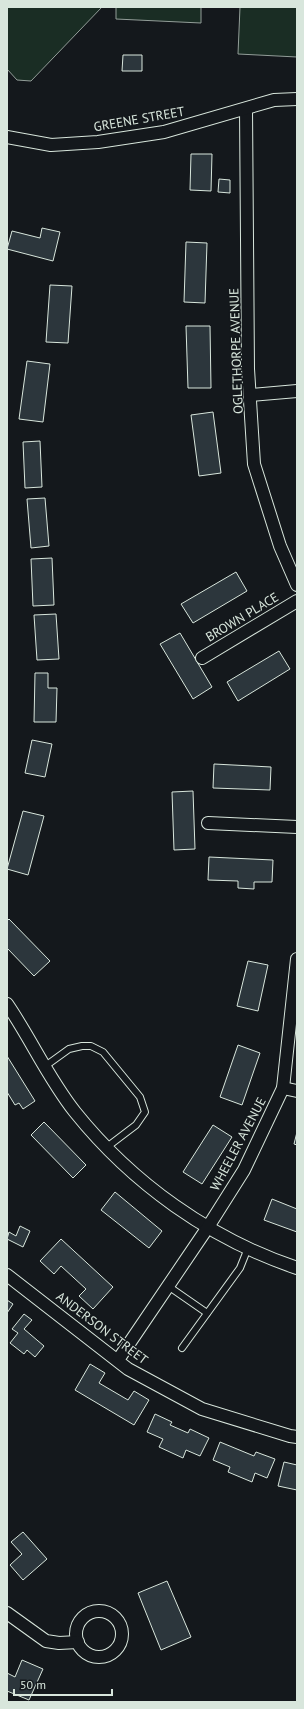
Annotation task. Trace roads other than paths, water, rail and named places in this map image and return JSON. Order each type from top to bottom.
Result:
[{"type":"street","name":"GREENE STREET","points":[[7,137],[51,145],[98,142],[164,132],[274,100],[297,99]]},
{"type":"street","name":"OGLETHORPE AVENUE","points":[[246,109],[248,369],[254,464],[280,546],[297,585]]},
{"type":"street","points":[[250,395],[297,392]]},
{"type":"street","name":"BROWN PLACE","points":[[202,658],[297,601]]},
{"type":"street","points":[[208,823],[297,827]]},
{"type":"street","name":"WHEELER AVENUE","points":[[118,1360],[208,1227],[244,1170],[283,1088],[297,959]]},
{"type":"street","points":[[7,1004],[44,1067],[75,1112],[122,1163],[181,1211],[236,1243],[297,1268]]},
{"type":"street","points":[[283,1088],[297,1091]]},
{"type":"street","name":"ANDERSON STREET","points":[[7,1275],[128,1369],[202,1409],[297,1437]]},
{"type":"street","points":[[7,1613],[46,1641],[60,1643],[78,1642]]},
{"type":"lane","points":[[44,1067],[69,1049],[82,1046],[91,1046],[103,1052],[140,1098],[145,1112],[136,1125],[107,1148]]},
{"type":"lane","points":[[182,1348],[240,1268],[248,1248]]},
{"type":"lane","points":[[168,1286],[207,1314]]}]
